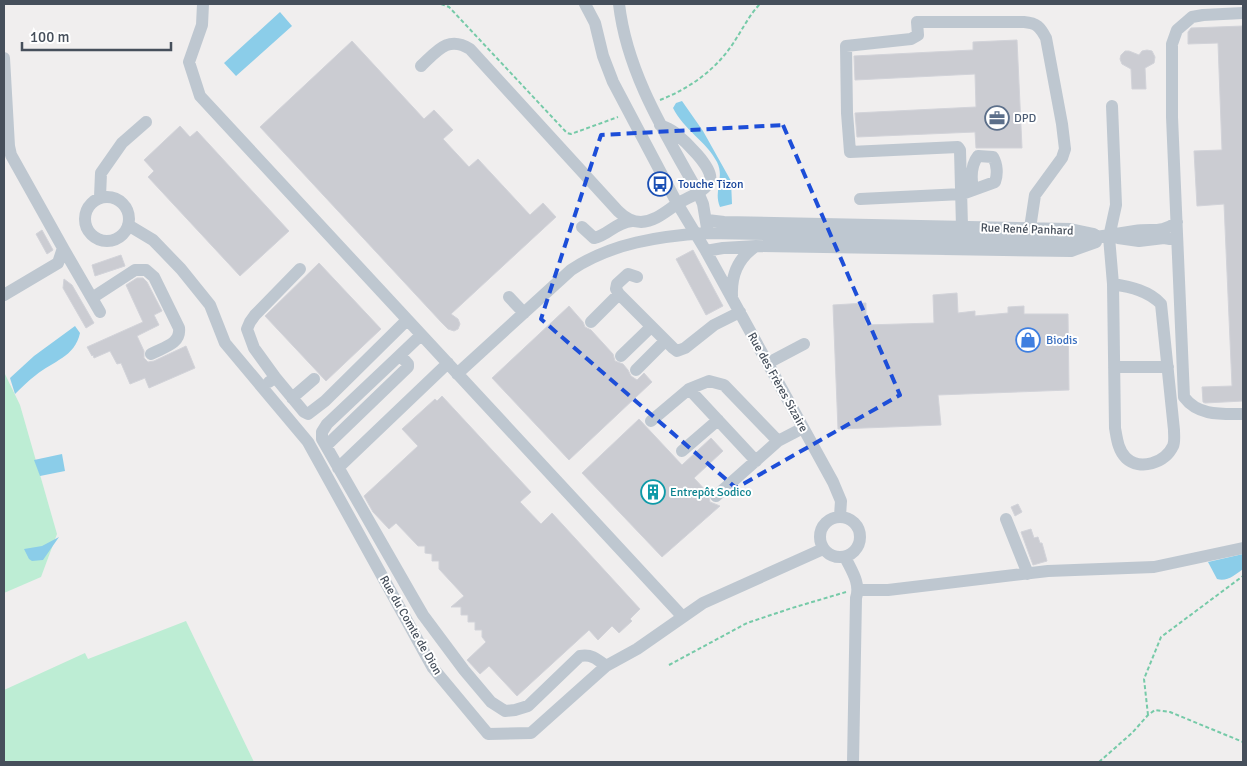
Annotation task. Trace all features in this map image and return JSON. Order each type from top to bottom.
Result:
[{"type":"street","points":[[204,4],[202,25],[190,62],[200,96],[682,616]]},
{"type":"street","points":[[585,4],[595,24],[603,56],[613,82],[677,204],[703,229]]},
{"type":"street","points":[[619,4],[625,37],[634,68],[660,125],[703,204],[703,229],[706,251]]},
{"type":"street","points":[[1243,13],[1192,17],[1176,30],[1172,44],[1172,116],[1184,397],[1190,405],[1201,411],[1243,414]]},
{"type":"street","points":[[962,227],[965,192],[960,150],[958,147],[850,152],[847,122],[846,46],[911,40],[918,35],[917,22],[1024,22],[1035,23],[1040,27],[1046,38],[1065,149],[1062,158],[1034,196],[1030,228]]},
{"type":"street","points":[[421,66],[443,46],[451,43],[461,43],[470,49],[618,211],[625,218],[632,221],[640,222],[666,213],[708,185],[711,178],[710,172],[701,159],[674,132],[660,125]]},
{"type":"street","points":[[4,58],[8,156],[100,312]]},
{"type":"street","points":[[1112,106],[1116,205],[1109,237],[1114,284],[1114,367],[1117,440],[1126,458],[1134,464],[1146,465],[1158,462],[1174,445],[1161,304],[1157,299],[1132,287],[1114,284]]},
{"type":"street","points":[[100,198],[102,173],[122,143],[146,122]]},
{"type":"street","points":[[860,199],[965,192]]},
{"type":"street","points":[[107,196],[120,201],[128,211],[128,225],[125,232],[112,240],[105,241],[91,235],[85,221],[88,206],[100,198],[107,196]]},
{"type":"street","points":[[582,227],[594,238],[600,237],[616,225],[632,221]]},
{"type":"street","name":"Rue René Panhard","points":[[703,229],[724,222],[1030,228],[1070,229],[1109,237]]},
{"type":"street","points":[[457,374],[571,270],[591,257],[630,244],[703,229],[1068,240],[1109,237],[1138,230],[1165,230],[1177,222]]},
{"type":"street","name":"Rue du Comte de Dion","points":[[128,225],[153,240],[181,269],[210,305],[225,343],[308,442],[433,668],[488,734],[531,733],[606,666],[637,649],[682,616],[703,603],[823,549]]},
{"type":"street","points":[[1109,237],[1138,241],[1169,238],[1178,244]]},
{"type":"street","name":"Rue René Panhard","points":[[706,251],[756,246],[1071,252],[1109,237]]},
{"type":"street","points":[[732,298],[731,284],[735,272],[747,252],[756,246]]},
{"type":"street","points":[[4,295],[58,263],[63,248]]},
{"type":"street","name":"Rue des Frères Sizaire","points":[[706,251],[833,482],[840,501],[840,516]]},
{"type":"street","points":[[300,269],[255,316],[247,329],[254,348],[292,398],[308,414],[325,401],[407,320]]},
{"type":"street","points":[[92,298],[135,270],[146,270],[154,277],[179,328],[180,334],[177,341],[151,354]]},
{"type":"street","points":[[637,277],[628,274],[616,284],[619,294],[677,351],[682,350],[714,325],[740,312]]},
{"type":"street","points":[[590,322],[619,294]]},
{"type":"street","points":[[509,297],[524,313]]},
{"type":"street","points":[[621,356],[651,326]]},
{"type":"street","points":[[421,334],[400,355],[408,364],[408,368],[326,446],[355,499],[423,615],[491,702],[505,711],[528,706],[580,656],[596,657],[606,666]]},
{"type":"street","points":[[636,370],[665,341]]},
{"type":"street","points":[[768,363],[804,344]]},
{"type":"street","points":[[338,468],[448,363]]},
{"type":"street","points":[[1114,367],[1168,367]]},
{"type":"street","points":[[263,387],[275,377]]},
{"type":"street","points":[[292,398],[314,379]]},
{"type":"street","points":[[652,421],[689,390],[709,381],[724,385],[778,441]]},
{"type":"street","points":[[689,390],[756,461]]},
{"type":"street","points":[[682,451],[718,420]]},
{"type":"street","points":[[716,496],[778,441],[803,428]]},
{"type":"street","points":[[343,506],[355,499]]},
{"type":"street","points":[[840,516],[851,520],[859,529],[860,540],[855,551],[845,556],[837,557],[823,549],[819,538],[822,527],[829,519],[840,516]]},
{"type":"street","points":[[1006,519],[1028,574]]},
{"type":"street","points":[[370,554],[383,546]]},
{"type":"street","points":[[859,590],[888,590],[1028,574],[1154,566],[1243,548]]},
{"type":"street","points":[[845,556],[859,590],[856,598],[853,762]]},
{"type":"street","points":[[398,604],[412,596]]},
{"type":"street","points":[[440,676],[458,661]]},
{"type":"path","points":[[1148,715],[1144,678],[1161,637],[1243,576]]},
{"type":"path","points":[[669,666],[747,623],[839,593],[859,590]]},
{"type":"path","points":[[1099,762],[1155,710],[1162,710],[1243,742]]},
{"type":"highlighted area","points":[[783,125],[900,395],[736,488],[541,319],[601,135]]},
{"type":"green space","points":[[4,372],[20,405],[57,534],[41,577],[4,593]]},
{"type":"green space","points":[[186,621],[254,762],[4,762],[4,690],[85,653],[88,659]]},
{"type":"water","points":[[280,12],[292,26],[236,76],[224,63]]},
{"type":"water","points":[[682,101],[703,131],[731,181],[732,204],[720,207],[718,195],[720,174],[717,162],[707,148],[683,123],[673,108],[676,103]]},
{"type":"water","points":[[75,326],[80,333],[73,348],[62,358],[33,377],[15,394],[10,378],[34,356]]},
{"type":"water","points":[[62,454],[65,471],[40,476],[34,460]]},
{"type":"water","points":[[59,537],[43,560],[32,561],[29,559],[24,549],[42,546]]},
{"type":"water","points":[[1243,554],[1243,569],[1228,579],[1217,579],[1208,562]]},
{"type":"building","points":[[1243,26],[1243,401],[1205,403],[1203,402],[1202,387],[1232,386],[1224,204],[1197,206],[1194,151],[1222,150],[1218,43],[1188,44],[1188,32],[1191,28]]},
{"type":"building","points":[[1017,40],[1022,148],[976,148],[975,132],[857,137],[855,113],[976,107],[975,74],[855,80],[854,56],[973,50],[973,42]]},
{"type":"building","points":[[352,41],[424,119],[434,110],[453,130],[443,139],[469,167],[478,159],[530,215],[543,203],[556,217],[451,314],[458,319],[460,324],[458,329],[454,331],[448,329],[442,323],[260,127]]},
{"type":"building","points":[[1125,51],[1129,51],[1139,55],[1142,51],[1152,51],[1155,57],[1154,63],[1145,68],[1146,89],[1132,89],[1131,69],[1122,64],[1121,55]]},
{"type":"building","points":[[180,126],[190,137],[197,131],[289,231],[240,276],[148,177],[154,171],[144,160]]},
{"type":"building","points":[[42,230],[53,250],[47,254],[36,234]]},
{"type":"building","points":[[693,250],[723,306],[706,315],[676,259]]},
{"type":"building","points":[[121,255],[125,266],[95,276],[92,265]]},
{"type":"building","points":[[319,263],[381,329],[326,381],[265,316]]},
{"type":"building","points":[[137,278],[143,278],[147,282],[162,311],[154,315],[159,325],[137,336],[144,351],[144,358],[148,362],[154,361],[186,346],[195,368],[149,388],[145,378],[130,384],[121,363],[117,364],[110,351],[94,358],[87,347],[143,322],[126,285]]},
{"type":"building","points":[[64,279],[72,285],[94,323],[86,328],[63,288]]},
{"type":"building","points":[[957,293],[958,313],[975,311],[975,316],[1008,313],[1008,307],[1024,306],[1024,314],[1068,314],[1069,390],[938,395],[941,425],[838,429],[833,305],[866,303],[866,325],[934,323],[933,295]]},
{"type":"building","points":[[569,306],[585,327],[591,330],[613,354],[615,361],[623,364],[631,376],[637,380],[644,373],[652,382],[569,460],[492,378]]},
{"type":"building","points":[[442,396],[531,492],[520,502],[541,524],[552,513],[640,609],[630,619],[632,621],[619,633],[612,626],[598,640],[589,630],[517,696],[489,666],[480,674],[467,660],[486,642],[482,637],[482,630],[475,630],[475,622],[468,622],[468,615],[461,615],[461,607],[451,607],[464,596],[439,569],[439,561],[432,561],[432,554],[425,553],[425,546],[418,546],[396,523],[389,529],[373,512],[364,496],[418,446],[402,429],[435,399],[437,401]]},
{"type":"building","name":"Entrepôt Sodico","points":[[639,419],[682,465],[711,438],[723,451],[694,478],[708,493],[710,502],[720,506],[662,557],[582,473]]},
{"type":"building","points":[[1018,504],[1022,512],[1015,516],[1011,507]]},
{"type":"building","points":[[1031,529],[1034,538],[1038,537],[1040,543],[1042,543],[1047,561],[1033,565],[1021,532]]},
{"type":"place","name":"DPD","points":[[997,118]]},
{"type":"place","name":"Touche Tizon","points":[[660,184]]},
{"type":"place","name":"Biodis","points":[[1028,340]]},
{"type":"place","name":"Entrepôt Sodico","points":[[653,492]]}]
